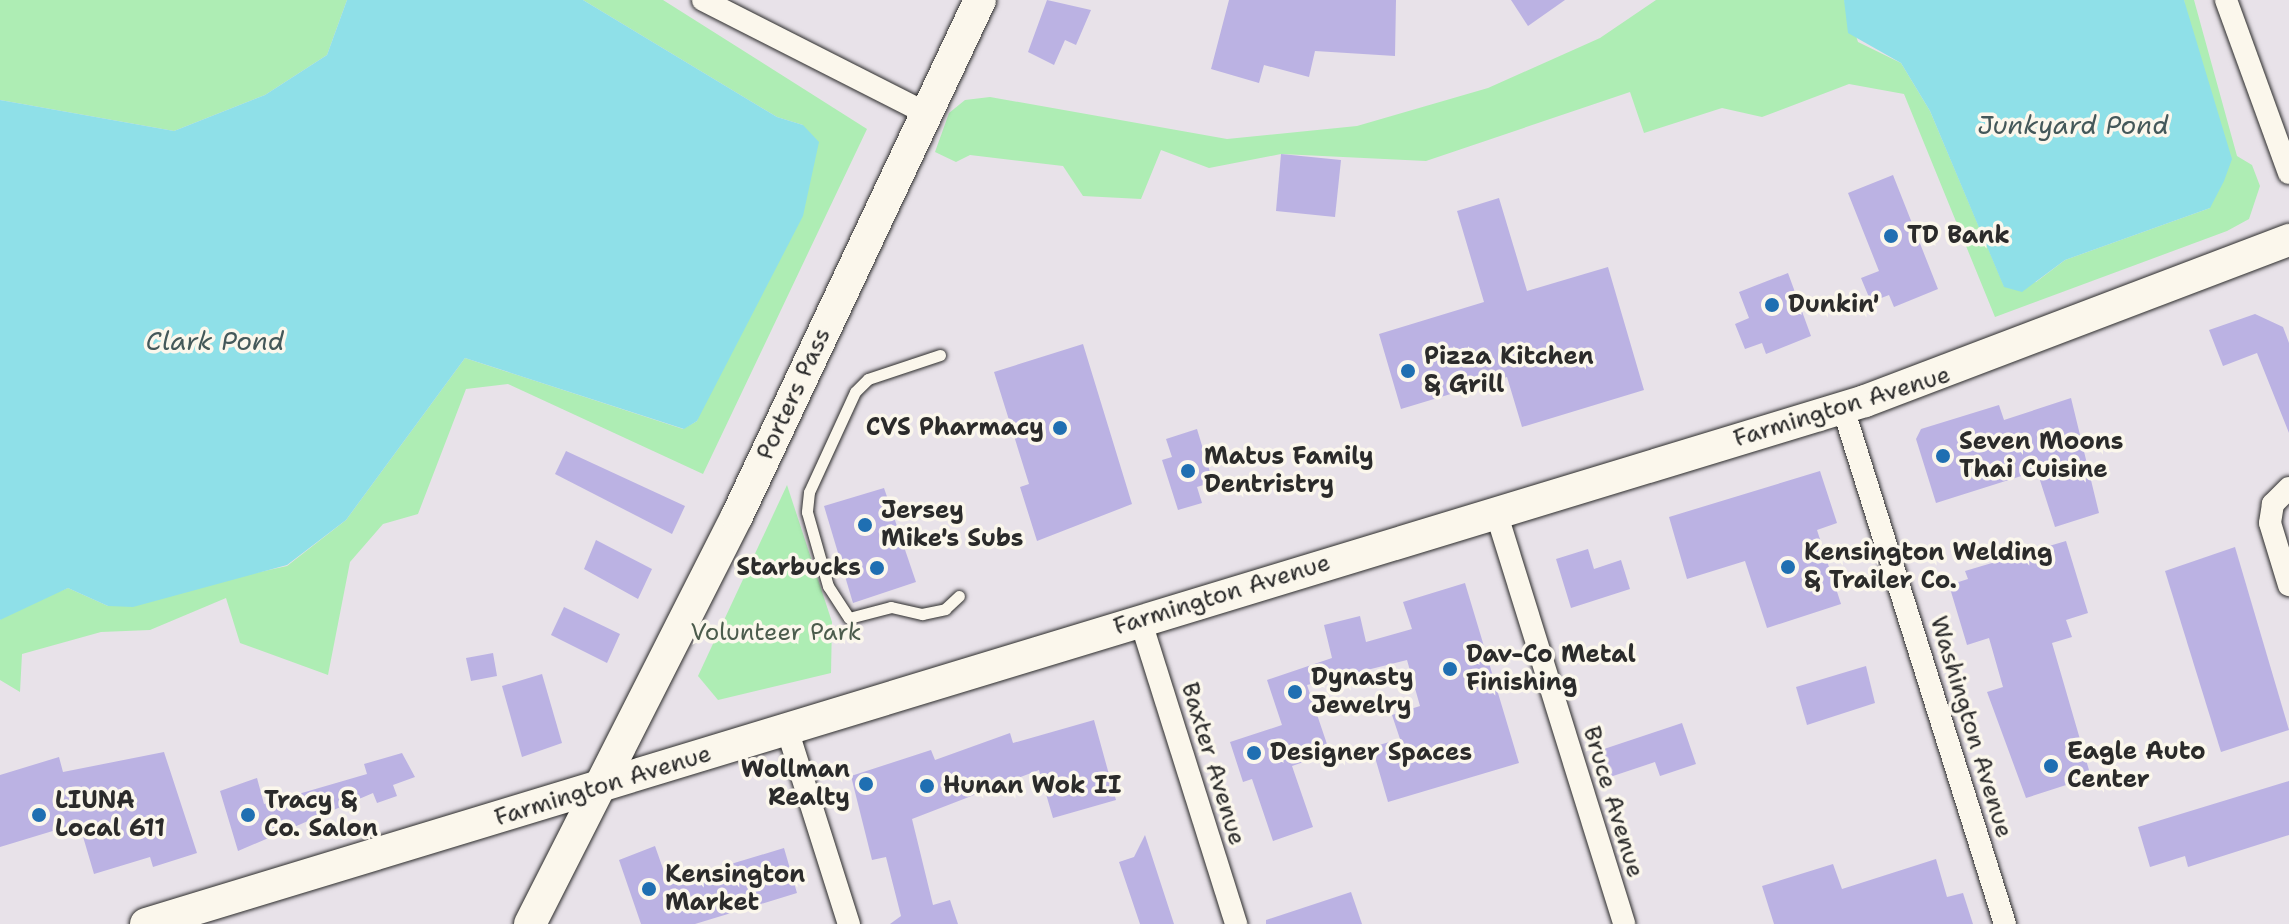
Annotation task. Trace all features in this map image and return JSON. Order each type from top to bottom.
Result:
[{"type":"main road","name":"Porters Pass","points":[[530,924],[605,787],[980,0]]},
{"type":"main road","name":"Farmington Avenue","points":[[146,924],[605,787],[1140,619],[1843,408],[2085,324],[2289,240]]},
{"type":"street","points":[[703,0],[926,113]]},
{"type":"street","points":[[2226,0],[2289,173]]},
{"type":"street","name":"Washington Avenue","points":[[1843,408],[2005,924]]},
{"type":"street","points":[[2289,488],[2273,504],[2270,523],[2289,585]]},
{"type":"street","name":"Bruce Avenue","points":[[1496,512],[1624,924]]},
{"type":"street","name":"Baxter Avenue","points":[[1140,619],[1236,924]]},
{"type":"street","points":[[787,729],[849,924]]},
{"type":"lane","points":[[940,355],[868,379],[855,392],[809,492],[807,512],[828,586],[849,618],[891,607],[945,609],[959,596]]},
{"type":"green space","points":[[0,0],[347,0],[327,55],[265,95],[174,131],[0,100]]},
{"type":"green space","points":[[583,0],[663,0],[867,129],[703,474],[508,384],[466,389],[418,514],[383,524],[350,562],[328,675],[240,643],[226,598],[150,630],[101,632],[22,654],[20,692],[0,680],[0,620],[11,610],[68,588],[108,606],[287,566],[346,520],[465,358],[683,429],[697,421],[803,125],[777,117]]},
{"type":"green space","points":[[1656,0],[1844,0],[1858,42],[1901,63],[1930,111],[2004,286],[2036,282],[2065,260],[2210,208],[2184,0],[2194,0],[2237,156],[2252,165],[2260,186],[2249,219],[2227,231],[1995,317],[1904,94],[1849,84],[1762,117],[1722,108],[1644,133],[1630,92],[1426,161],[1281,154],[1209,168],[1161,150],[1141,199],[1083,196],[1063,166],[970,155],[956,162],[935,152],[949,113],[965,100],[990,97],[1227,139],[1357,126],[1488,88],[1600,38]]},
{"type":"green space","name":"Volunteer Park","points":[[787,485],[832,622],[831,673],[718,700],[698,676]]},
{"type":"water","name":"Clark Pond","points":[[347,0],[583,0],[777,117],[803,125],[819,142],[803,216],[697,421],[684,429],[465,358],[346,520],[287,565],[133,607],[108,606],[68,588],[0,620],[0,100],[174,131],[265,95],[327,55]]},
{"type":"water","name":"Junkyard Pond","points":[[1844,0],[2184,0],[2232,159],[2210,208],[2065,260],[2022,292],[2004,287],[1930,111],[1901,63],[1848,33]]},
{"type":"building","points":[[1047,0],[1091,10],[1076,45],[1065,40],[1054,65],[1028,52]]},
{"type":"building","points":[[1229,0],[1396,0],[1395,56],[1315,51],[1309,77],[1264,65],[1259,83],[1211,69]]},
{"type":"building","points":[[1511,0],[1565,0],[1528,26]]},
{"type":"building","points":[[1281,154],[1341,160],[1335,217],[1276,211]]},
{"type":"building","name":"TD Bank","points":[[1893,175],[1938,289],[1894,307],[1889,295],[1871,302],[1861,278],[1879,271],[1848,193]]},
{"type":"building","points":[[1499,198],[1527,291],[1608,267],[1644,390],[1522,427],[1507,377],[1401,409],[1379,334],[1484,302],[1457,211]]},
{"type":"building","name":"Dunkin'","points":[[1788,273],[1811,336],[1766,354],[1762,343],[1745,349],[1735,324],[1749,318],[1739,292]]},
{"type":"building","points":[[2255,314],[2283,327],[2289,343],[2289,433],[2257,353],[2223,366],[2209,330]]},
{"type":"building","name":"CVS Pharmacy","points":[[1083,344],[1132,504],[1037,541],[1020,487],[1029,484],[994,372]]},
{"type":"building","points":[[2071,398],[2099,513],[2055,527],[2037,471],[1936,503],[1916,439],[1921,429],[1999,405],[2004,420]]},
{"type":"building","name":"Matus Family Dentristry","points":[[1197,429],[1213,482],[1197,487],[1202,503],[1178,510],[1162,460],[1172,457],[1166,439]]},
{"type":"building","points":[[566,451],[685,506],[672,534],[555,474]]},
{"type":"building","name":"Kensington Welding & Trailer Co.","points":[[1820,471],[1837,523],[1817,530],[1841,604],[1767,628],[1745,561],[1687,579],[1669,517]]},
{"type":"building","points":[[884,488],[916,582],[853,603],[824,506]]},
{"type":"building","points":[[596,540],[652,569],[638,599],[584,569]]},
{"type":"building","points":[[2066,541],[2088,613],[2066,620],[2072,637],[2052,643],[2091,777],[2026,798],[1987,692],[2003,687],[1989,638],[1967,645],[1949,585],[1968,579],[1965,571]]},
{"type":"building","points":[[2235,547],[2289,730],[2221,752],[2165,571]]},
{"type":"building","points":[[1588,549],[1594,569],[1621,560],[1630,589],[1571,608],[1556,559]]},
{"type":"building","name":"Dav-Co Metal Finishing","points":[[1465,583],[1519,763],[1388,802],[1372,747],[1400,739],[1392,715],[1420,706],[1407,660],[1307,685],[1330,753],[1292,766],[1313,827],[1273,841],[1252,779],[1243,782],[1230,742],[1282,725],[1267,680],[1332,658],[1324,625],[1360,616],[1366,642],[1412,629],[1403,602]]},
{"type":"building","points":[[564,607],[620,634],[607,663],[551,635]]},
{"type":"building","points":[[493,653],[497,676],[471,681],[466,658]]},
{"type":"building","points":[[1866,666],[1875,703],[1807,725],[1796,687]]},
{"type":"building","points":[[542,674],[562,743],[522,757],[502,686]]},
{"type":"building","points":[[1094,720],[1116,800],[1053,818],[1039,770],[912,819],[933,905],[950,900],[958,924],[890,924],[901,916],[886,857],[872,860],[851,776],[931,750],[935,760],[1010,733],[1013,743]]},
{"type":"building","points":[[1682,723],[1696,764],[1660,776],[1655,762],[1610,777],[1601,750]]},
{"type":"building","points":[[164,752],[197,853],[153,867],[150,857],[94,874],[79,823],[0,847],[0,775],[59,757],[63,772]]},
{"type":"building","points":[[402,753],[415,777],[393,785],[397,796],[377,803],[373,793],[238,851],[220,791],[257,778],[264,804],[367,774],[364,764]]},
{"type":"building","points":[[2289,781],[2289,835],[2188,867],[2185,856],[2150,867],[2138,827]]},
{"type":"building","points":[[1145,835],[1174,924],[1140,924],[1119,862],[1134,857]]},
{"type":"building","points":[[655,846],[668,883],[784,848],[797,893],[695,924],[641,924],[619,860]]},
{"type":"building","points":[[1936,859],[1947,897],[1963,893],[1973,924],[1774,924],[1762,886],[1833,864],[1842,889]]},
{"type":"building","points":[[1351,892],[1362,924],[1266,924],[1266,920]]},
{"type":"place","name":"TD Bank","points":[[1891,236]]},
{"type":"place","name":"Dunkin'","points":[[1772,305]]},
{"type":"place","name":"Pizza Kitchen & Grill","points":[[1408,371]]},
{"type":"place","name":"CVS Pharmacy","points":[[1060,428]]},
{"type":"place","name":"Seven Moons Thai Cuisine","points":[[1943,456]]},
{"type":"place","name":"Matus Family Dentristry","points":[[1188,471]]},
{"type":"place","name":"Jersey Mike's Subs","points":[[865,525]]},
{"type":"place","name":"Kensington Welding & Trailer Co.","points":[[1788,567]]},
{"type":"place","name":"Starbucks","points":[[877,568]]},
{"type":"place","name":"Dav-Co Metal Finishing","points":[[1450,669]]},
{"type":"place","name":"Dynasty Jewelry","points":[[1295,692]]},
{"type":"place","name":"Designer Spaces","points":[[1254,753]]},
{"type":"place","name":"Eagle Auto Center","points":[[2051,766]]},
{"type":"place","name":"Wollman Realty","points":[[866,784]]},
{"type":"place","name":"Hunan Wok II","points":[[927,786]]},
{"type":"place","name":"LIUNA Local 611","points":[[39,815]]},
{"type":"place","name":"Tracy & Co. Salon","points":[[248,815]]},
{"type":"place","name":"Kensington Market","points":[[649,889]]}]
